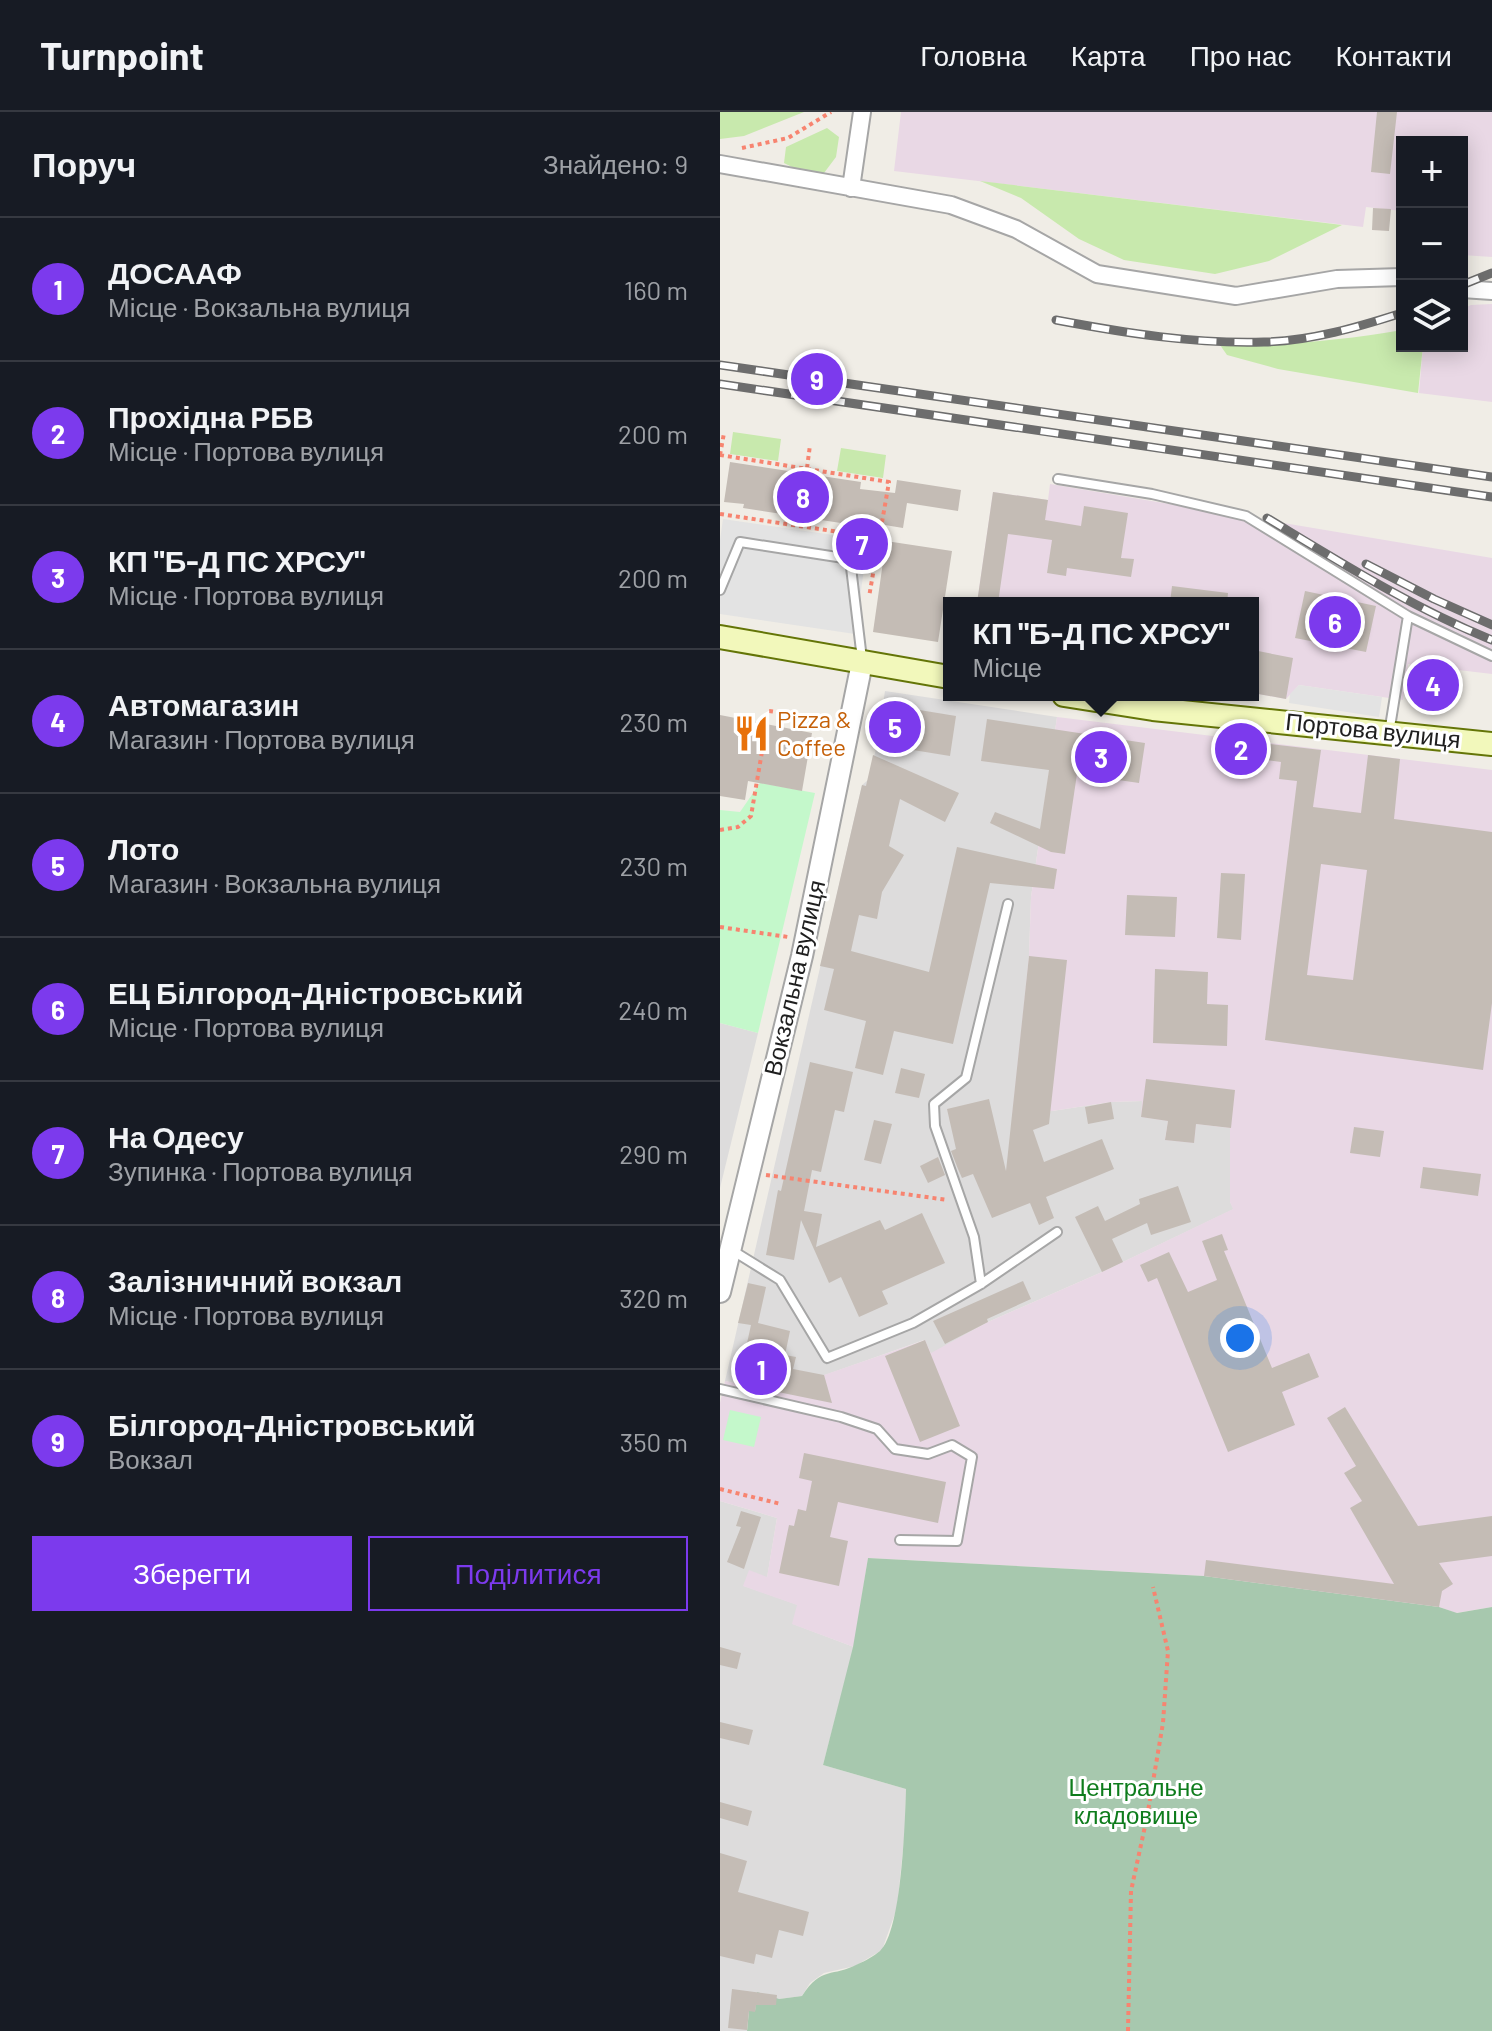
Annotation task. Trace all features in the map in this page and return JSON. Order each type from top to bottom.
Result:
[{"type":"main road","points":[[720,637],[943,676]]},
{"type":"main road","name":"Портова вулиця","points":[[1102,701],[1492,744]]},
{"type":"street","points":[[851,188],[862,112]]},
{"type":"street","points":[[720,164],[951,205],[1016,229],[1097,274],[1143,282],[1236,296],[1337,279],[1396,277]]},
{"type":"street","points":[[1468,289],[1492,291]]},
{"type":"street","name":"Вокзальна вулиця","points":[[720,1292],[727,1241],[748,1172],[802,956],[862,663]]},
{"type":"lane","points":[[1058,479],[1152,494],[1246,516],[1408,616],[1492,656]]},
{"type":"lane","points":[[720,590],[740,542],[850,559],[862,663]]},
{"type":"lane","points":[[1389,734],[1408,616]]},
{"type":"lane","points":[[981,1284],[974,1237],[935,1126],[934,1104],[966,1078],[1008,904]]},
{"type":"lane","points":[[727,1241],[780,1280],[827,1358],[913,1323],[981,1284],[1057,1232]]},
{"type":"lane","points":[[720,1389],[841,1417],[877,1429],[895,1449],[928,1454],[952,1445],[972,1457],[957,1541],[900,1540]]},
{"type":"path","points":[[734,150],[788,138],[831,112]]},
{"type":"path","points":[[724,433],[720,456],[889,482],[869,598]]},
{"type":"path","points":[[807,468],[810,445]]},
{"type":"path","points":[[720,514],[879,538]]},
{"type":"path","points":[[769,711],[837,721]]},
{"type":"path","points":[[720,830],[738,827],[751,816],[765,734]]},
{"type":"path","points":[[720,927],[790,937]]},
{"type":"path","points":[[748,1172],[961,1201]]},
{"type":"path","points":[[720,1489],[781,1504]]},
{"type":"path","points":[[1128,2031],[1131,1891],[1163,1723],[1168,1651],[1153,1587]]},
{"type":"shaded area","points":[[901,112],[1492,112],[1492,257],[1468,255],[1468,136],[1396,136],[1396,210],[1366,207],[1363,227],[894,171]]},
{"type":"shaded area","points":[[1492,304],[1492,402],[1419,393],[1422,352],[1468,352],[1468,306]]},
{"type":"shaded area","points":[[1050,484],[1492,558],[1492,674],[1408,664],[1403,700],[1299,685],[1286,699],[1259,694],[1259,597],[978,597],[993,492],[1048,500]]},
{"type":"shaded area","points":[[723,519],[868,540],[855,634],[720,614]]},
{"type":"shaded area","points":[[1299,685],[1382,697],[1379,717],[1289,703],[1290,694]]},
{"type":"shaded area","points":[[885,691],[1057,717],[1031,897],[1029,956],[1013,1117],[1111,1102],[1143,1101],[1168,1121],[1165,1139],[1196,1124],[1231,1128],[1230,1202],[1234,1209],[988,1322],[931,1354],[924,1340],[825,1375],[832,1403],[725,1381],[862,785],[868,780]]},
{"type":"shaded area","points":[[1057,717],[1492,770],[1492,1607],[1456,1613],[1439,1607],[1204,1576],[868,1558],[854,1647],[792,1624],[797,1605],[743,1586],[749,1570],[767,1577],[777,1518],[720,1501],[720,1403],[725,1381],[831,1402],[824,1375],[925,1340],[931,1353],[988,1322],[1233,1209],[1230,1202],[1230,1128],[1196,1124],[1194,1143],[1165,1140],[1168,1121],[1141,1117],[1142,1101],[1111,1102],[1012,1117],[1029,956],[1031,897]]},
{"type":"shaded area","points":[[720,1023],[758,1033],[720,1188]]},
{"type":"shaded area","points":[[720,1501],[777,1518],[767,1578],[744,1586],[798,1605],[793,1624],[854,1647],[823,1765],[906,1789],[897,1908],[882,1950],[855,1966],[824,1973],[810,1983],[802,1996],[779,1999],[749,2011],[747,2031],[720,2031]]},
{"type":"green space","points":[[720,112],[804,112],[744,136],[720,139]]},
{"type":"green space","points":[[827,128],[839,137],[836,157],[824,173],[802,172],[784,163],[786,147]]},
{"type":"green space","points":[[980,181],[1342,225],[1269,261],[1215,274],[1124,260],[1079,239],[1021,198]]},
{"type":"green space","points":[[1396,331],[1396,352],[1422,352],[1418,393],[1278,369],[1227,355],[1220,345],[1311,342]]},
{"type":"green space","points":[[733,432],[781,439],[778,461],[730,454]]},
{"type":"green space","points":[[841,448],[886,455],[883,478],[837,471]]},
{"type":"green space","points":[[760,783],[815,793],[758,1033],[720,1023],[720,810],[740,812]]},
{"type":"green space","points":[[730,1410],[761,1417],[754,1447],[723,1440]]},
{"type":"green space","name":"Центральне кладовище","points":[[868,1558],[1204,1576],[1439,1607],[1457,1613],[1492,1607],[1492,2031],[747,2031],[749,2011],[755,2011],[757,1992],[779,1999],[802,1996],[822,1976],[849,1968],[880,1951],[893,1922],[901,1874],[906,1789],[823,1765],[853,1647]]},
{"type":"building","points":[[1377,112],[1397,112],[1390,174],[1371,172]]},
{"type":"building","points":[[1373,208],[1391,209],[1389,231],[1372,230]]},
{"type":"building","points":[[730,462],[861,482],[860,489],[895,493],[897,480],[961,490],[958,511],[907,503],[903,528],[855,520],[854,525],[743,508],[744,504],[724,502]]},
{"type":"building","points":[[993,492],[1048,500],[1045,520],[1081,526],[1084,506],[1128,513],[1121,558],[1134,559],[1131,577],[1067,568],[1066,576],[1047,573],[1052,540],[1008,534],[999,597],[978,597]]},
{"type":"building","points":[[886,541],[952,551],[938,642],[873,632]]},
{"type":"building","points":[[1172,586],[1228,593],[1228,597],[1171,597]]},
{"type":"building","points":[[1305,591],[1376,606],[1366,652],[1295,638]]},
{"type":"building","points":[[1259,651],[1293,658],[1286,699],[1259,694]]},
{"type":"building","points":[[1411,672],[1458,677],[1455,698],[1409,693]]},
{"type":"building","points":[[883,704],[956,716],[950,756],[876,744]]},
{"type":"building","points":[[720,715],[812,733],[802,791],[748,781],[745,800],[720,796]]},
{"type":"building","points":[[987,719],[1145,743],[1139,783],[1077,774],[1065,854],[1051,852],[990,823],[995,812],[1040,829],[1049,770],[981,761]]},
{"type":"building","points":[[1229,739],[1321,750],[1313,807],[1361,813],[1368,755],[1400,759],[1394,819],[1492,832],[1492,1003],[1483,1070],[1265,1040],[1297,781],[1279,779],[1281,762],[1227,755]],"holes":[[[1321,864],[1367,870],[1353,980],[1307,975]]]},
{"type":"building","points":[[873,755],[959,793],[945,822],[900,799],[889,846],[904,855],[882,892],[877,919],[859,915],[851,951],[929,972],[957,847],[1057,869],[1054,889],[990,883],[953,1044],[894,1031],[883,1075],[855,1068],[866,1021],[824,1010],[834,969],[820,966],[862,785],[866,786]]},
{"type":"building","points":[[1221,873],[1245,874],[1241,940],[1217,938]]},
{"type":"building","points":[[1127,895],[1177,897],[1175,937],[1125,935]]},
{"type":"building","points":[[1029,956],[1067,960],[1049,1124],[1033,1130],[1044,1162],[1102,1139],[1114,1169],[1046,1197],[1054,1218],[1039,1225],[1030,1203],[992,1218],[973,1174],[962,1178],[958,1169],[951,1151],[956,1149],[947,1109],[989,1099],[1006,1171]]},
{"type":"building","points":[[1155,969],[1208,972],[1207,1004],[1228,1005],[1227,1046],[1153,1043]]},
{"type":"building","points":[[810,1062],[853,1072],[844,1112],[835,1110],[821,1172],[812,1170],[804,1211],[822,1214],[816,1247],[880,1220],[885,1230],[922,1213],[945,1263],[882,1291],[888,1304],[859,1317],[841,1277],[829,1283],[801,1220],[794,1260],[766,1255],[778,1190],[781,1191]]},
{"type":"building","points":[[901,1068],[925,1074],[919,1098],[895,1093]]},
{"type":"building","points":[[1146,1079],[1235,1090],[1231,1128],[1196,1124],[1194,1143],[1165,1140],[1168,1121],[1141,1117]]},
{"type":"building","points":[[1111,1102],[1114,1119],[1088,1124],[1085,1107]]},
{"type":"building","points":[[874,1120],[892,1124],[881,1164],[864,1160]]},
{"type":"building","points":[[1354,1127],[1384,1131],[1380,1157],[1350,1153]]},
{"type":"building","points":[[938,1157],[945,1175],[928,1183],[920,1166]]},
{"type":"building","points":[[1423,1167],[1481,1174],[1478,1196],[1420,1188]]},
{"type":"building","points":[[1178,1186],[1191,1222],[1151,1235],[1147,1223],[1112,1239],[1123,1262],[1102,1272],[1075,1217],[1098,1206],[1105,1221],[1140,1204],[1139,1199]]},
{"type":"building","points":[[1222,1234],[1228,1250],[1224,1251],[1272,1368],[1309,1353],[1319,1377],[1282,1392],[1295,1425],[1228,1452],[1157,1278],[1148,1282],[1140,1265],[1169,1252],[1188,1292],[1217,1280],[1202,1241]]},
{"type":"building","points":[[1023,1281],[1031,1299],[987,1319],[988,1322],[945,1344],[933,1321]]},
{"type":"building","points":[[748,1283],[766,1287],[758,1323],[790,1331],[785,1355],[796,1357],[793,1369],[824,1375],[832,1403],[738,1384],[751,1325],[738,1323]]},
{"type":"building","points":[[925,1340],[960,1426],[920,1442],[885,1356]]},
{"type":"building","points":[[1345,1407],[1418,1526],[1492,1516],[1492,1556],[1439,1563],[1453,1584],[1442,1591],[1439,1607],[1204,1576],[1206,1560],[1394,1584],[1350,1508],[1362,1501],[1344,1473],[1356,1466],[1327,1418]]},
{"type":"building","points":[[804,1453],[946,1482],[938,1523],[838,1502],[830,1537],[848,1541],[839,1586],[779,1573],[789,1525],[794,1526],[798,1509],[806,1511],[812,1481],[799,1478]]},
{"type":"building","points":[[741,1511],[761,1517],[744,1569],[727,1562],[741,1527],[736,1526]]},
{"type":"building","points":[[720,1647],[741,1653],[737,1669],[720,1665]]},
{"type":"building","points":[[720,1722],[753,1730],[749,1745],[720,1738]]},
{"type":"building","points":[[720,1802],[752,1811],[748,1826],[720,1818]]},
{"type":"building","points":[[720,1853],[747,1861],[738,1892],[809,1912],[803,1936],[779,1930],[772,1958],[756,1954],[754,1964],[720,1956]]},
{"type":"building","points":[[732,1989],[777,1995],[776,2005],[756,2005],[755,2012],[749,2011],[747,2030],[728,2028]]},
{"type":"railway","points":[[1468,283],[1492,273]]},
{"type":"railway","points":[[1056,320],[1160,337],[1264,342],[1317,336],[1396,315]]},
{"type":"railway","points":[[720,365],[1492,477]]},
{"type":"railway","points":[[720,384],[1492,497]]},
{"type":"railway","points":[[1267,518],[1405,599],[1492,640]]},
{"type":"railway","points":[[1366,564],[1492,625]]},
{"type":"place","name":"Білгород-Дністровський","points":[[817,379]]},
{"type":"place","name":"Залізничний вокзал","points":[[803,497]]},
{"type":"place","name":"На Одесу","points":[[862,544]]},
{"type":"place","name":"ЕЦ Білгород-Дністровський","points":[[1335,622]]},
{"type":"place","name":"Автомагазин","points":[[1433,685]]},
{"type":"place","name":"Лото","points":[[895,727]]},
{"type":"place","name":"Pizza & Coffee","points":[[751,734]]},
{"type":"place","name":"Прохідна РБВ","points":[[1241,749]]},
{"type":"place","name":"КП \"Б-Д ПС ХРСУ\"","points":[[1101,757]]},
{"type":"place","name":"ДОСААФ","points":[[761,1369]]}]
